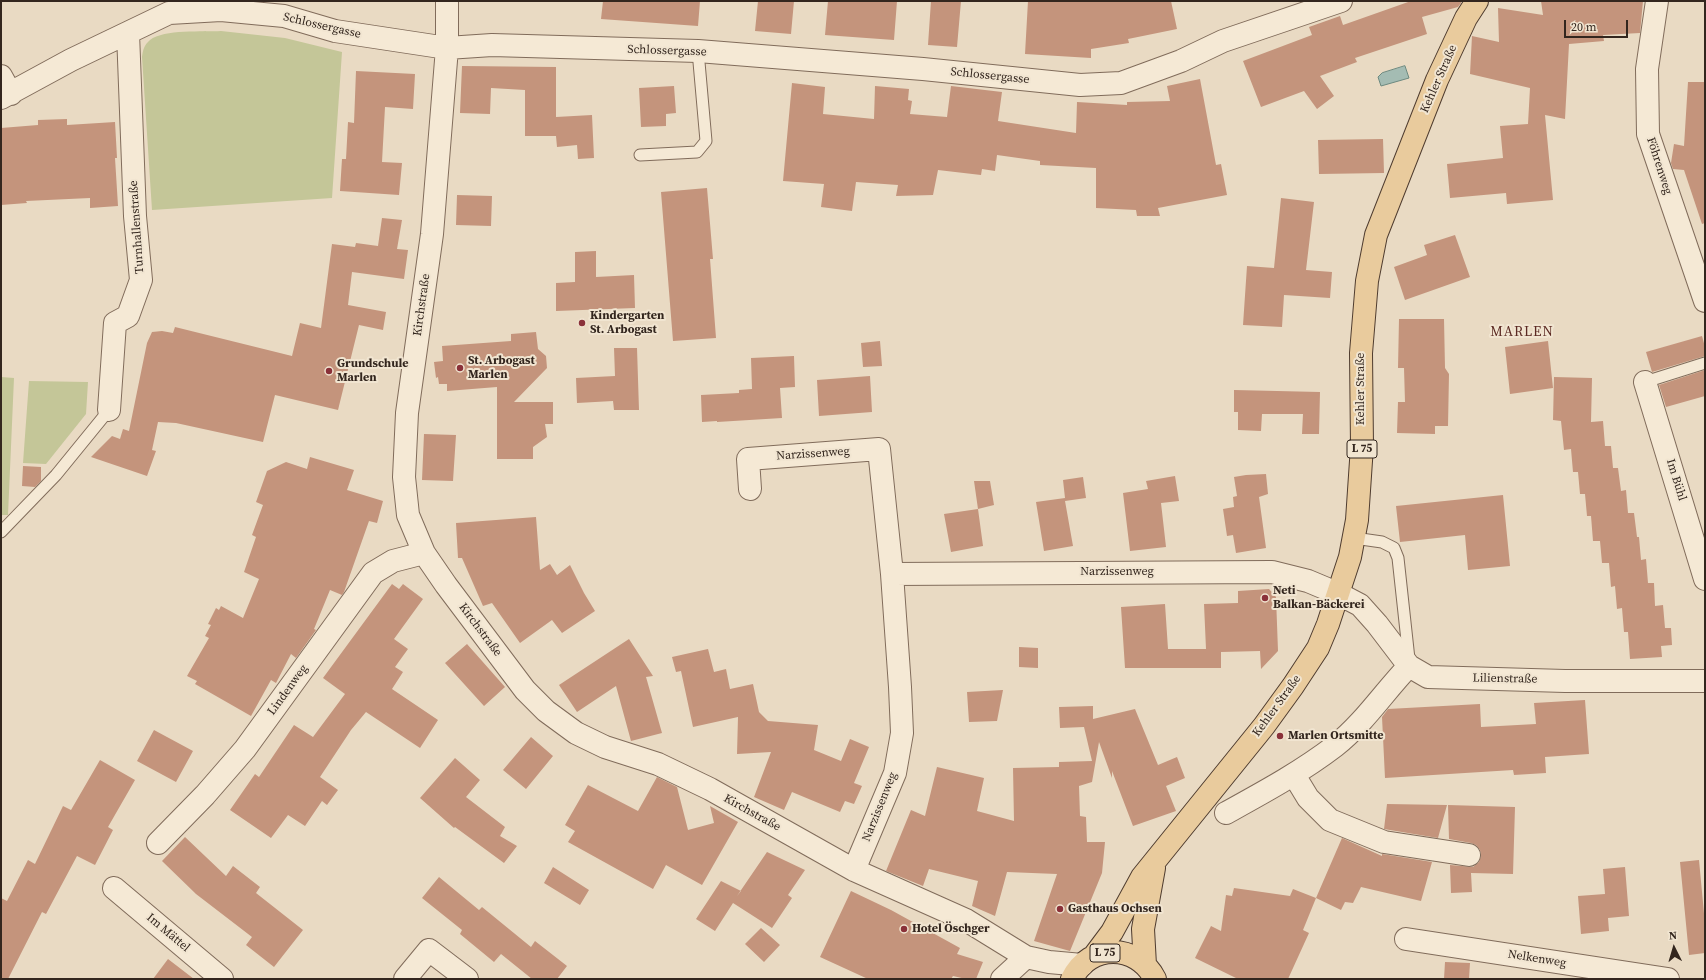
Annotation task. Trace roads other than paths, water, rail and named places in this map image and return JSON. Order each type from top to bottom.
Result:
[{"type":"main road","name":"Kehler Straße","points":[[1083,967],[1112,932],[1142,877],[1264,726],[1318,648],[1339,594],[1354,538],[1360,489],[1362,446],[1361,353],[1367,281],[1376,235],[1437,80],[1466,18],[1477,1]]},
{"type":"main road","name":"Kehler Straße","points":[[1150,972],[1143,929],[1156,859]]},
{"type":"main road","name":"Kehler Straße","points":[[1083,967],[1102,953],[1118,952],[1133,956],[1150,972]]},
{"type":"street","name":"Kirchstraße","points":[[447,1],[447,48],[432,234],[407,413],[404,477],[408,515],[424,553],[525,690],[546,712],[576,733],[605,747],[658,764],[710,789],[854,870],[966,920],[1030,958],[1053,979]]},
{"type":"street","name":"Schlossergasse","points":[[4,89],[71,60],[169,13],[221,10],[284,16],[335,31],[447,48],[492,45],[698,51],[923,69],[1080,85],[1121,83],[1181,61],[1222,41],[1341,1]]},
{"type":"street","name":"Föhrenweg","points":[[1657,1],[1647,69],[1648,134],[1705,301]]},
{"type":"street","name":"Turnhallenstraße","points":[[109,410],[115,323],[128,316],[141,280],[136,216],[128,33]]},
{"type":"street","name":"Im Bühl","points":[[1645,382],[1705,579]]},
{"type":"street","name":"Narzissenweg","points":[[750,489],[748,458],[878,449],[892,574],[902,733],[895,773],[854,870]]},
{"type":"street","name":"Lindenweg","points":[[158,843],[205,795],[245,749],[373,573],[393,561],[424,553]]},
{"type":"street","name":"Narzissenweg","points":[[892,574],[1272,572],[1308,581],[1339,594]]},
{"type":"street","name":"Lilienstraße","points":[[1339,594],[1360,605],[1378,624],[1409,666],[1428,677],[1705,681]]},
{"type":"street","points":[[1226,813],[1294,775],[1336,745],[1364,719],[1389,687],[1409,666]]},
{"type":"street","points":[[1294,775],[1308,798],[1330,820],[1384,842],[1469,855]]},
{"type":"street","name":"Im Mättel","points":[[114,888],[222,979]]},
{"type":"street","name":"Nelkenweg","points":[[1406,940],[1668,979]]},
{"type":"street","points":[[405,979],[429,950],[467,979]]},
{"type":"street","name":"Kirchstraße","points":[[1030,958],[1083,967]]},
{"type":"street","points":[[1002,979],[1030,958]]},
{"type":"lane","points":[[640,156],[697,152],[706,141],[698,51]]},
{"type":"lane","points":[[1645,382],[1705,363]]},
{"type":"lane","points":[[1,532],[56,475],[109,410]]},
{"type":"lane","points":[[1354,538],[1382,542],[1394,548],[1398,558],[1409,666]]},
{"type":"place","name":"Kindergarten St. Arbogast","points":[[582,323]]},
{"type":"place","name":"St. Arbogast Marlen","points":[[460,368]]},
{"type":"place","name":"Grundschule Marlen","points":[[329,371]]},
{"type":"place","name":"Neti Balkan-Bäckerei","points":[[1265,598]]},
{"type":"place","name":"Marlen Ortsmitte","points":[[1280,736]]},
{"type":"place","name":"Gasthaus Ochsen","points":[[1060,909]]},
{"type":"place","name":"Hotel Öschger","points":[[904,929]]},
{"type":"district","name":"MARLEN","points":[[1522,332]]}]
